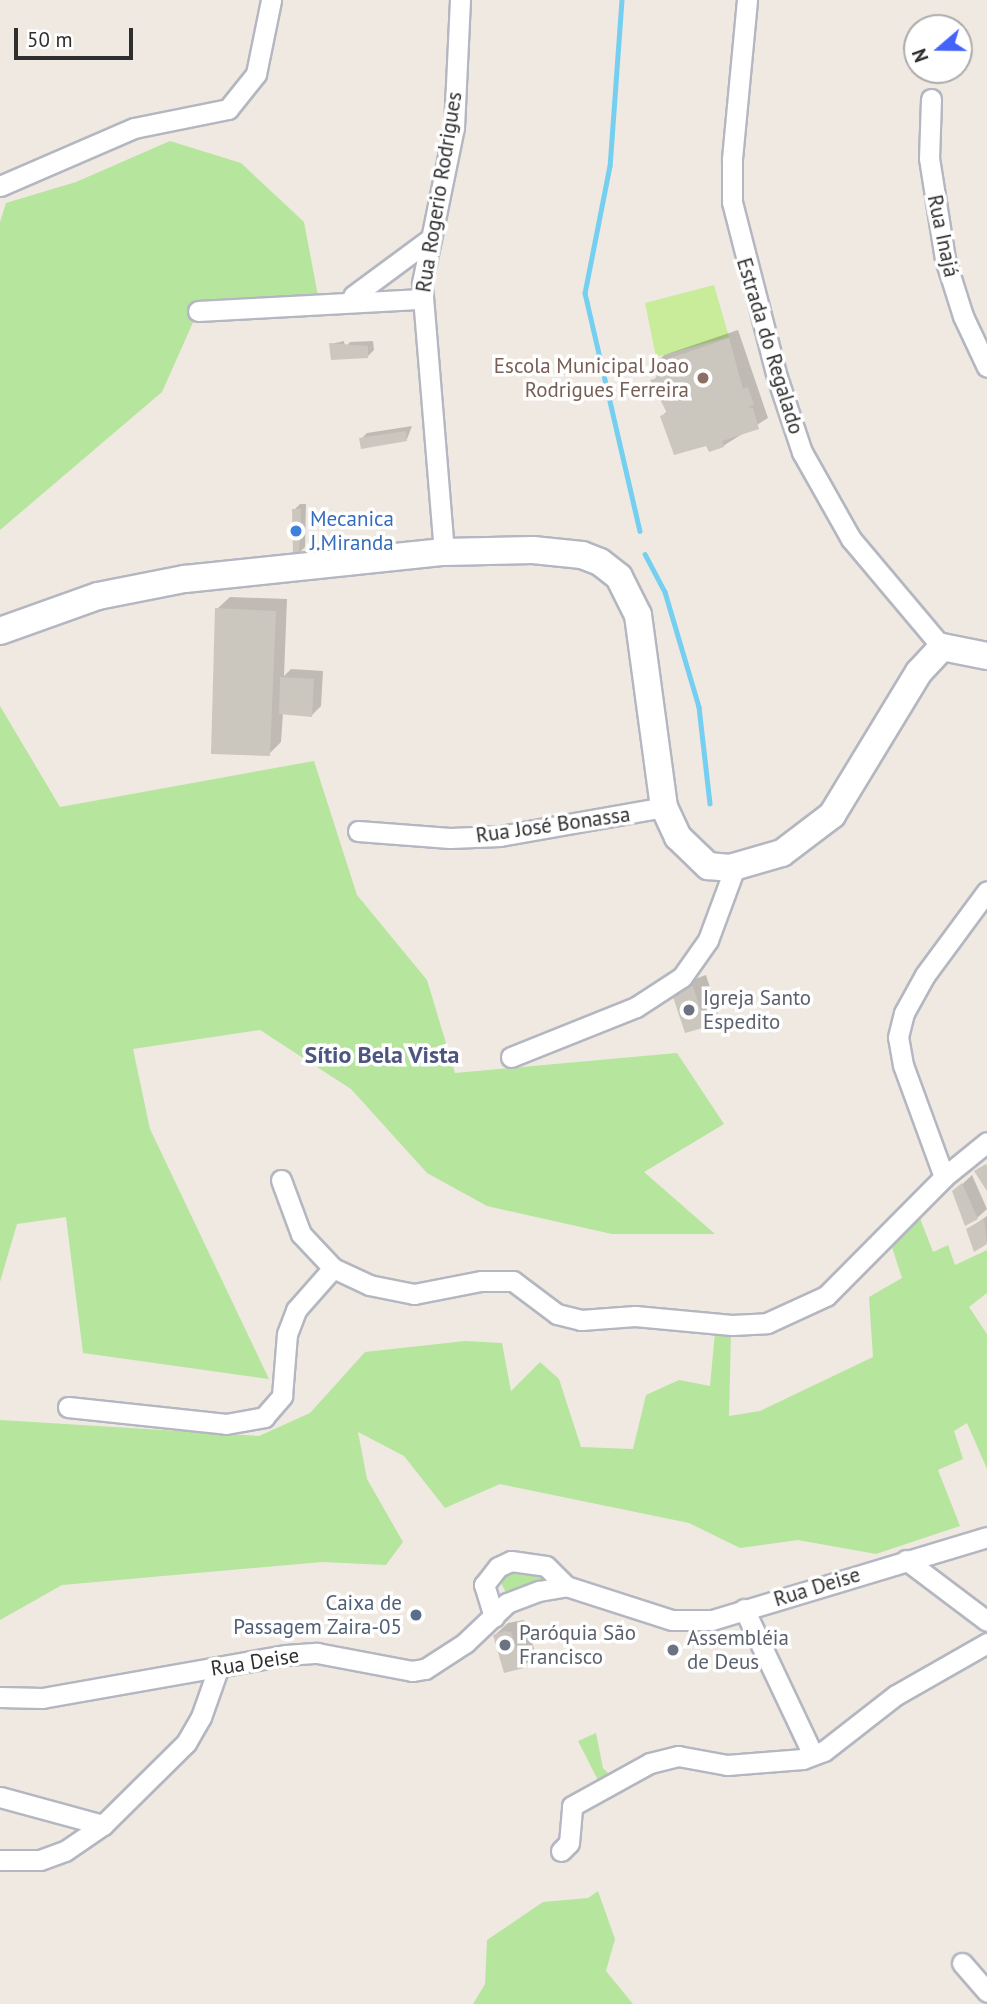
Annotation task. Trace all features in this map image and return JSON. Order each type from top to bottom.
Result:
[{"type":"main road","points":[[0,631],[138,587],[444,552],[533,550],[582,555],[600,562],[619,577],[640,626],[664,807],[693,856],[708,866],[735,867],[782,853],[832,815],[919,672],[942,647],[987,656]]},
{"type":"street","points":[[0,186],[134,128],[228,109],[257,74],[271,0]]},
{"type":"street","name":"Rua Rogerio Rodrigues","points":[[444,552],[422,299],[430,239],[454,127],[460,0]]},
{"type":"street","name":"Estrada do Regalado","points":[[747,0],[732,202],[777,377],[802,452],[851,539],[942,647]]},
{"type":"street","name":"Rua Inajá","points":[[931,99],[929,158],[945,259],[963,316],[987,367]]},
{"type":"street","points":[[353,296],[430,239]]},
{"type":"street","points":[[198,311],[422,299]]},
{"type":"street","name":"Rua José Bonassa","points":[[358,831],[450,838],[500,836],[664,807]]},
{"type":"street","points":[[512,1057],[636,1007],[682,976],[708,940],[735,867]]},
{"type":"street","points":[[944,1177],[903,1065],[898,1037],[904,1013],[925,975],[987,891]]},
{"type":"street","points":[[281,1180],[301,1234],[333,1268],[369,1285],[414,1294],[481,1280],[513,1281],[557,1314],[581,1320],[635,1316],[696,1324],[767,1323],[826,1296],[944,1177],[987,1142]]},
{"type":"street","points":[[68,1407],[226,1424],[264,1417],[282,1396],[288,1334],[296,1310],[333,1268]]},
{"type":"street","name":"Rua Deise","points":[[494,1617],[484,1585],[498,1567],[511,1561],[546,1566],[566,1586],[680,1621],[712,1620],[987,1537]]},
{"type":"street","points":[[906,1560],[987,1621]]},
{"type":"street","name":"Rua Deise","points":[[0,1697],[42,1698],[170,1673],[218,1669],[317,1653],[412,1671],[425,1669],[494,1617],[508,1603],[566,1586]]},
{"type":"street","points":[[744,1609],[813,1755]]},
{"type":"street","points":[[561,1851],[569,1843],[572,1806],[650,1763],[678,1756],[714,1764],[762,1764],[813,1755],[896,1695],[987,1643]]},
{"type":"street","points":[[0,1860],[40,1860],[65,1851],[103,1825],[186,1743],[201,1717],[218,1669]]},
{"type":"street","points":[[0,1797],[103,1825]]},
{"type":"street","points":[[962,1963],[987,1992]]},
{"type":"green space","points":[[170,141],[241,163],[304,222],[319,301],[203,300],[162,392],[0,530],[0,222],[6,203],[76,182]]},
{"type":"green space","points":[[714,285],[729,337],[656,357],[645,303]]},
{"type":"green space","points":[[0,706],[60,807],[314,761],[357,895],[427,980],[455,1073],[677,1053],[724,1124],[644,1172],[715,1234],[612,1234],[487,1206],[427,1173],[351,1089],[260,1030],[133,1049],[150,1129],[269,1379],[83,1353],[66,1217],[17,1224],[0,1282]]},
{"type":"green space","points":[[918,1213],[933,1252],[948,1245],[955,1265],[987,1250],[987,1293],[969,1307],[987,1334],[987,1469],[967,1423],[954,1431],[963,1459],[938,1470],[960,1526],[876,1554],[798,1540],[740,1548],[689,1523],[500,1484],[445,1508],[404,1456],[358,1432],[367,1479],[403,1542],[386,1565],[322,1562],[62,1585],[0,1620],[0,1420],[259,1436],[310,1413],[365,1352],[465,1341],[502,1343],[511,1391],[540,1362],[559,1379],[581,1447],[633,1449],[646,1395],[679,1380],[710,1386],[715,1332],[731,1331],[729,1416],[760,1411],[873,1357],[869,1297],[902,1278],[889,1238]]},
{"type":"green space","points":[[508,1570],[538,1574],[545,1580],[506,1593],[499,1579]]},
{"type":"green space","points":[[596,1733],[603,1768],[612,1777],[602,1788],[578,1741]]},
{"type":"green space","points":[[598,1891],[615,1939],[606,1971],[633,2004],[473,2004],[485,1984],[487,1940],[543,1902],[588,1898]]},
{"type":"building","points":[[729,338],[743,389],[748,387],[754,405],[748,407],[753,408],[759,429],[722,441],[724,447],[709,452],[706,446],[674,455],[660,416],[667,413],[650,380],[657,378],[653,364]]},
{"type":"building","points":[[329,343],[368,346],[368,358],[331,360]]},
{"type":"building","points":[[406,431],[407,441],[361,449],[359,438]]},
{"type":"building","name":"Mecanica J.Miranda","points":[[292,509],[301,509],[299,555],[293,553]]},
{"type":"building","points":[[215,608],[276,611],[270,756],[211,754]]},
{"type":"building","points":[[280,677],[314,679],[312,717],[279,714]]},
{"type":"building","name":"Igreja Santo Espedito","points":[[693,986],[706,1027],[685,1033],[672,994]]},
{"type":"building","points":[[986,1164],[987,1166],[987,1191],[974,1171]]},
{"type":"building","points":[[962,1183],[978,1219],[965,1226],[952,1191]]},
{"type":"building","points":[[984,1219],[987,1244],[974,1252],[966,1229]]},
{"type":"building","name":"Paróquia São Francisco","points":[[511,1632],[524,1668],[504,1673],[493,1635]]},
{"type":"waterway","points":[[622,0],[610,166],[585,293],[640,531]]},
{"type":"waterway","points":[[645,554],[665,592],[699,707],[710,803]]},
{"type":"place","name":"Escola Municipal Joao Rodrigues Ferreira","points":[[703,378]]},
{"type":"place","name":"Mecanica J.Miranda","points":[[296,531]]},
{"type":"place","name":"Igreja Santo Espedito","points":[[689,1010]]},
{"type":"place","name":"Caixa de Passagem Zaira-05","points":[[416,1615]]},
{"type":"place","name":"Paróquia São Francisco","points":[[505,1645]]},
{"type":"place","name":"Assembléia de Deus","points":[[673,1650]]},
{"type":"district","name":"Sítio Bela Vista","points":[[382,1055]]}]
